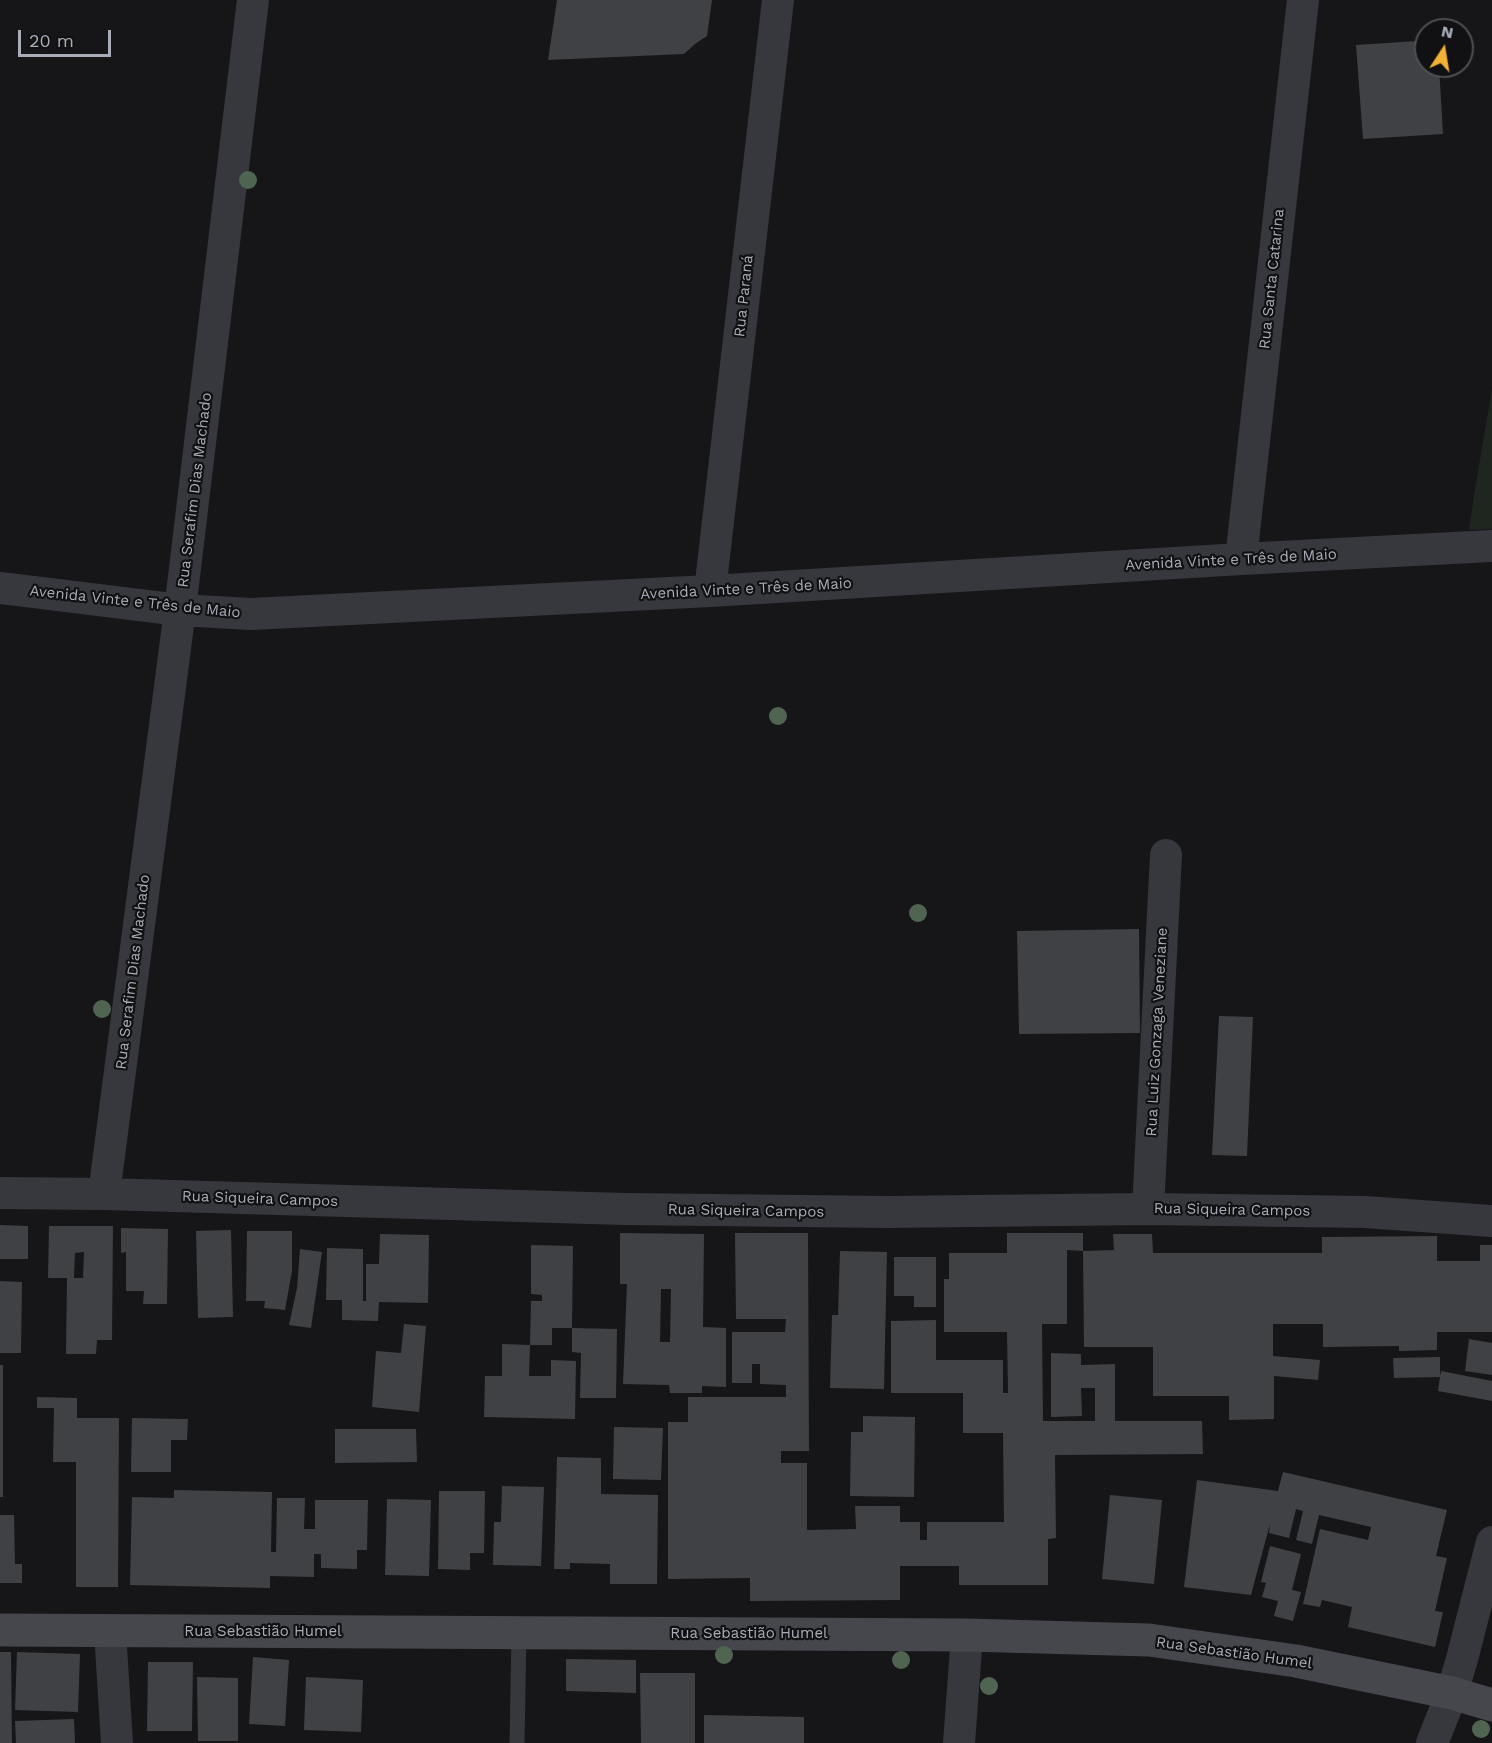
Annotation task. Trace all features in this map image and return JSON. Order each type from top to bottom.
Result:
[{"type":"street","name":"Rua Serafim Dias Machado","points":[[104,1194],[180,610],[253,0]]},
{"type":"street","name":"Rua Paraná","points":[[711,591],[778,0]]},
{"type":"street","name":"Rua Santa Catarina","points":[[1241,559],[1303,0]]},
{"type":"street","name":"Avenida Vinte e Três de Maio","points":[[0,588],[180,610],[251,614],[711,591],[1492,546]]},
{"type":"street","name":"Rua Luiz Gonzaga Veneziane","points":[[1148,1209],[1166,855]]},
{"type":"street","name":"Rua Siqueira Campos","points":[[0,1193],[624,1209],[886,1212],[1148,1209],[1365,1212],[1492,1221]]},
{"type":"street","points":[[1432,1743],[1452,1693],[1492,1542]]},
{"type":"street","name":"Rua Sebastião Humel","points":[[0,1630],[968,1635],[1149,1641],[1296,1660],[1452,1693],[1492,1706]]},
{"type":"street","points":[[110,1631],[117,1743]]},
{"type":"street","points":[[959,1743],[968,1635]]},
{"type":"lane","points":[[517,1743],[519,1633]]},
{"type":"shaded area","points":[[1492,389],[1492,529],[1469,530],[1475,489]]},
{"type":"building","points":[[557,0],[712,0],[707,36],[684,54],[548,60]]},
{"type":"building","points":[[1414,41],[1414,78],[1440,78],[1443,134],[1363,139],[1356,45]]},
{"type":"building","points":[[1139,929],[1140,1033],[1019,1034],[1017,931]]},
{"type":"building","points":[[1219,1016],[1253,1017],[1247,1156],[1212,1155]]},
{"type":"building","points":[[0,1225],[28,1226],[28,1259],[0,1259]]},
{"type":"building","points":[[49,1226],[113,1226],[112,1340],[97,1340],[96,1354],[66,1354],[67,1278],[48,1278]],"holes":[[[84,1252],[83,1278],[74,1278],[75,1253]]]},
{"type":"building","points":[[121,1228],[168,1229],[167,1304],[143,1304],[144,1291],[126,1291],[126,1252],[121,1253]]},
{"type":"building","points":[[231,1230],[233,1317],[198,1318],[196,1231]]},
{"type":"building","points":[[247,1231],[292,1231],[292,1271],[285,1310],[264,1308],[265,1301],[246,1301]]},
{"type":"building","points":[[620,1233],[704,1234],[703,1327],[726,1328],[726,1387],[702,1386],[702,1393],[670,1393],[669,1385],[623,1384],[627,1284],[620,1284]],"holes":[[[661,1289],[671,1289],[670,1342],[660,1342]]]},
{"type":"building","points":[[735,1233],[808,1233],[809,1451],[781,1451],[781,1463],[807,1463],[807,1530],[856,1529],[855,1506],[900,1506],[900,1522],[920,1522],[920,1540],[927,1540],[927,1522],[1004,1522],[1003,1433],[963,1433],[963,1393],[891,1393],[891,1321],[936,1320],[936,1360],[1003,1360],[1003,1393],[1008,1393],[1007,1332],[944,1332],[944,1279],[949,1279],[949,1253],[1007,1253],[1007,1233],[1083,1233],[1083,1251],[1067,1250],[1067,1324],[1042,1324],[1043,1421],[1095,1421],[1095,1388],[1081,1388],[1082,1416],[1051,1417],[1051,1353],[1081,1354],[1081,1365],[1115,1364],[1115,1421],[1202,1421],[1203,1454],[1055,1455],[1056,1538],[1048,1539],[1048,1585],[959,1585],[959,1566],[900,1566],[900,1600],[750,1601],[750,1578],[668,1579],[668,1422],[688,1422],[688,1397],[786,1397],[786,1385],[760,1384],[760,1364],[752,1364],[752,1383],[732,1383],[732,1332],[785,1332],[786,1319],[736,1319]]},
{"type":"building","points":[[380,1234],[429,1235],[428,1303],[379,1302],[378,1321],[342,1320],[342,1300],[326,1300],[327,1248],[363,1249],[363,1301],[366,1301],[366,1264],[379,1264]]},
{"type":"building","points":[[1113,1234],[1152,1234],[1153,1253],[1322,1253],[1322,1237],[1437,1236],[1437,1261],[1480,1261],[1480,1245],[1492,1245],[1492,1332],[1437,1332],[1437,1350],[1399,1351],[1399,1346],[1323,1347],[1323,1324],[1273,1324],[1273,1356],[1320,1360],[1318,1380],[1274,1376],[1274,1419],[1229,1420],[1229,1396],[1153,1396],[1153,1347],[1084,1347],[1083,1251],[1114,1250]]},
{"type":"building","points":[[531,1245],[573,1246],[572,1328],[552,1328],[552,1345],[530,1345],[531,1301],[542,1301],[542,1295],[531,1294]]},
{"type":"building","points":[[300,1249],[322,1252],[311,1328],[289,1325],[297,1288]]},
{"type":"building","points":[[840,1251],[887,1252],[884,1389],[830,1388],[832,1315],[838,1315]]},
{"type":"building","points":[[894,1257],[936,1257],[936,1307],[914,1307],[914,1296],[894,1296]]},
{"type":"building","points":[[0,1281],[22,1282],[21,1353],[0,1353]]},
{"type":"building","points":[[404,1324],[426,1326],[419,1412],[372,1407],[376,1351],[401,1353]]},
{"type":"building","points":[[572,1328],[617,1329],[616,1398],[580,1398],[581,1353],[572,1352]]},
{"type":"building","points":[[1469,1339],[1492,1343],[1492,1375],[1465,1371]]},
{"type":"building","points":[[502,1344],[530,1345],[529,1376],[551,1376],[551,1360],[576,1361],[575,1419],[484,1417],[485,1376],[502,1376]]},
{"type":"building","points":[[1440,1357],[1440,1377],[1394,1378],[1393,1358]]},
{"type":"building","points":[[0,1365],[3,1365],[3,1497],[0,1497]]},
{"type":"building","points":[[1441,1371],[1492,1381],[1492,1401],[1438,1391]]},
{"type":"building","points":[[37,1397],[77,1398],[77,1418],[119,1418],[118,1587],[76,1587],[76,1462],[53,1462],[54,1408],[37,1408]]},
{"type":"building","points":[[863,1416],[915,1417],[914,1497],[850,1496],[851,1432],[863,1432]]},
{"type":"building","points":[[132,1418],[188,1419],[187,1440],[171,1440],[171,1472],[131,1472]]},
{"type":"building","points":[[614,1427],[663,1428],[661,1480],[613,1479]]},
{"type":"building","points":[[335,1429],[416,1429],[417,1462],[335,1463]]},
{"type":"building","points":[[557,1457],[601,1458],[601,1494],[658,1495],[657,1584],[610,1584],[610,1564],[570,1563],[570,1569],[554,1569]]},
{"type":"building","points":[[1283,1472],[1447,1510],[1436,1556],[1447,1558],[1435,1611],[1443,1612],[1435,1647],[1348,1627],[1352,1607],[1322,1600],[1320,1607],[1303,1604],[1320,1529],[1368,1540],[1371,1527],[1319,1515],[1312,1544],[1296,1540],[1303,1511],[1296,1509],[1289,1538],[1269,1533],[1270,1524],[1251,1595],[1184,1587],[1197,1480],[1278,1491]]},
{"type":"building","points":[[502,1486],[544,1487],[541,1566],[493,1565],[494,1522],[501,1522]]},
{"type":"building","points":[[174,1490],[272,1492],[271,1552],[276,1552],[277,1498],[305,1498],[304,1529],[315,1529],[315,1500],[368,1500],[367,1550],[357,1550],[357,1569],[321,1568],[321,1554],[314,1554],[314,1577],[270,1576],[270,1588],[130,1585],[132,1497],[174,1498]]},
{"type":"building","points":[[439,1491],[485,1491],[484,1553],[470,1553],[470,1570],[438,1569]]},
{"type":"building","points":[[1110,1495],[1162,1500],[1154,1584],[1102,1579]]},
{"type":"building","points":[[387,1499],[431,1500],[429,1576],[385,1575]]},
{"type":"building","points":[[0,1515],[14,1515],[15,1564],[22,1564],[22,1583],[0,1583]]},
{"type":"building","points":[[1270,1546],[1301,1554],[1292,1590],[1301,1592],[1293,1621],[1274,1616],[1278,1601],[1262,1597],[1266,1583],[1261,1582]]},
{"type":"building","points":[[0,1652],[11,1652],[12,1743],[0,1743]]},
{"type":"building","points":[[17,1652],[80,1654],[78,1712],[15,1710]]},
{"type":"building","points":[[253,1657],[289,1660],[285,1726],[249,1724]]},
{"type":"building","points":[[566,1659],[636,1660],[636,1693],[566,1691]]},
{"type":"building","points":[[148,1662],[193,1662],[192,1731],[147,1731]]},
{"type":"building","points":[[640,1673],[695,1673],[695,1743],[641,1743]]},
{"type":"building","points":[[197,1677],[238,1678],[238,1741],[198,1741]]},
{"type":"building","points":[[306,1677],[363,1680],[361,1732],[304,1730]]},
{"type":"building","points":[[704,1715],[804,1717],[804,1743],[704,1743]]},
{"type":"building","points":[[74,1719],[75,1743],[16,1743],[15,1721]]}]
